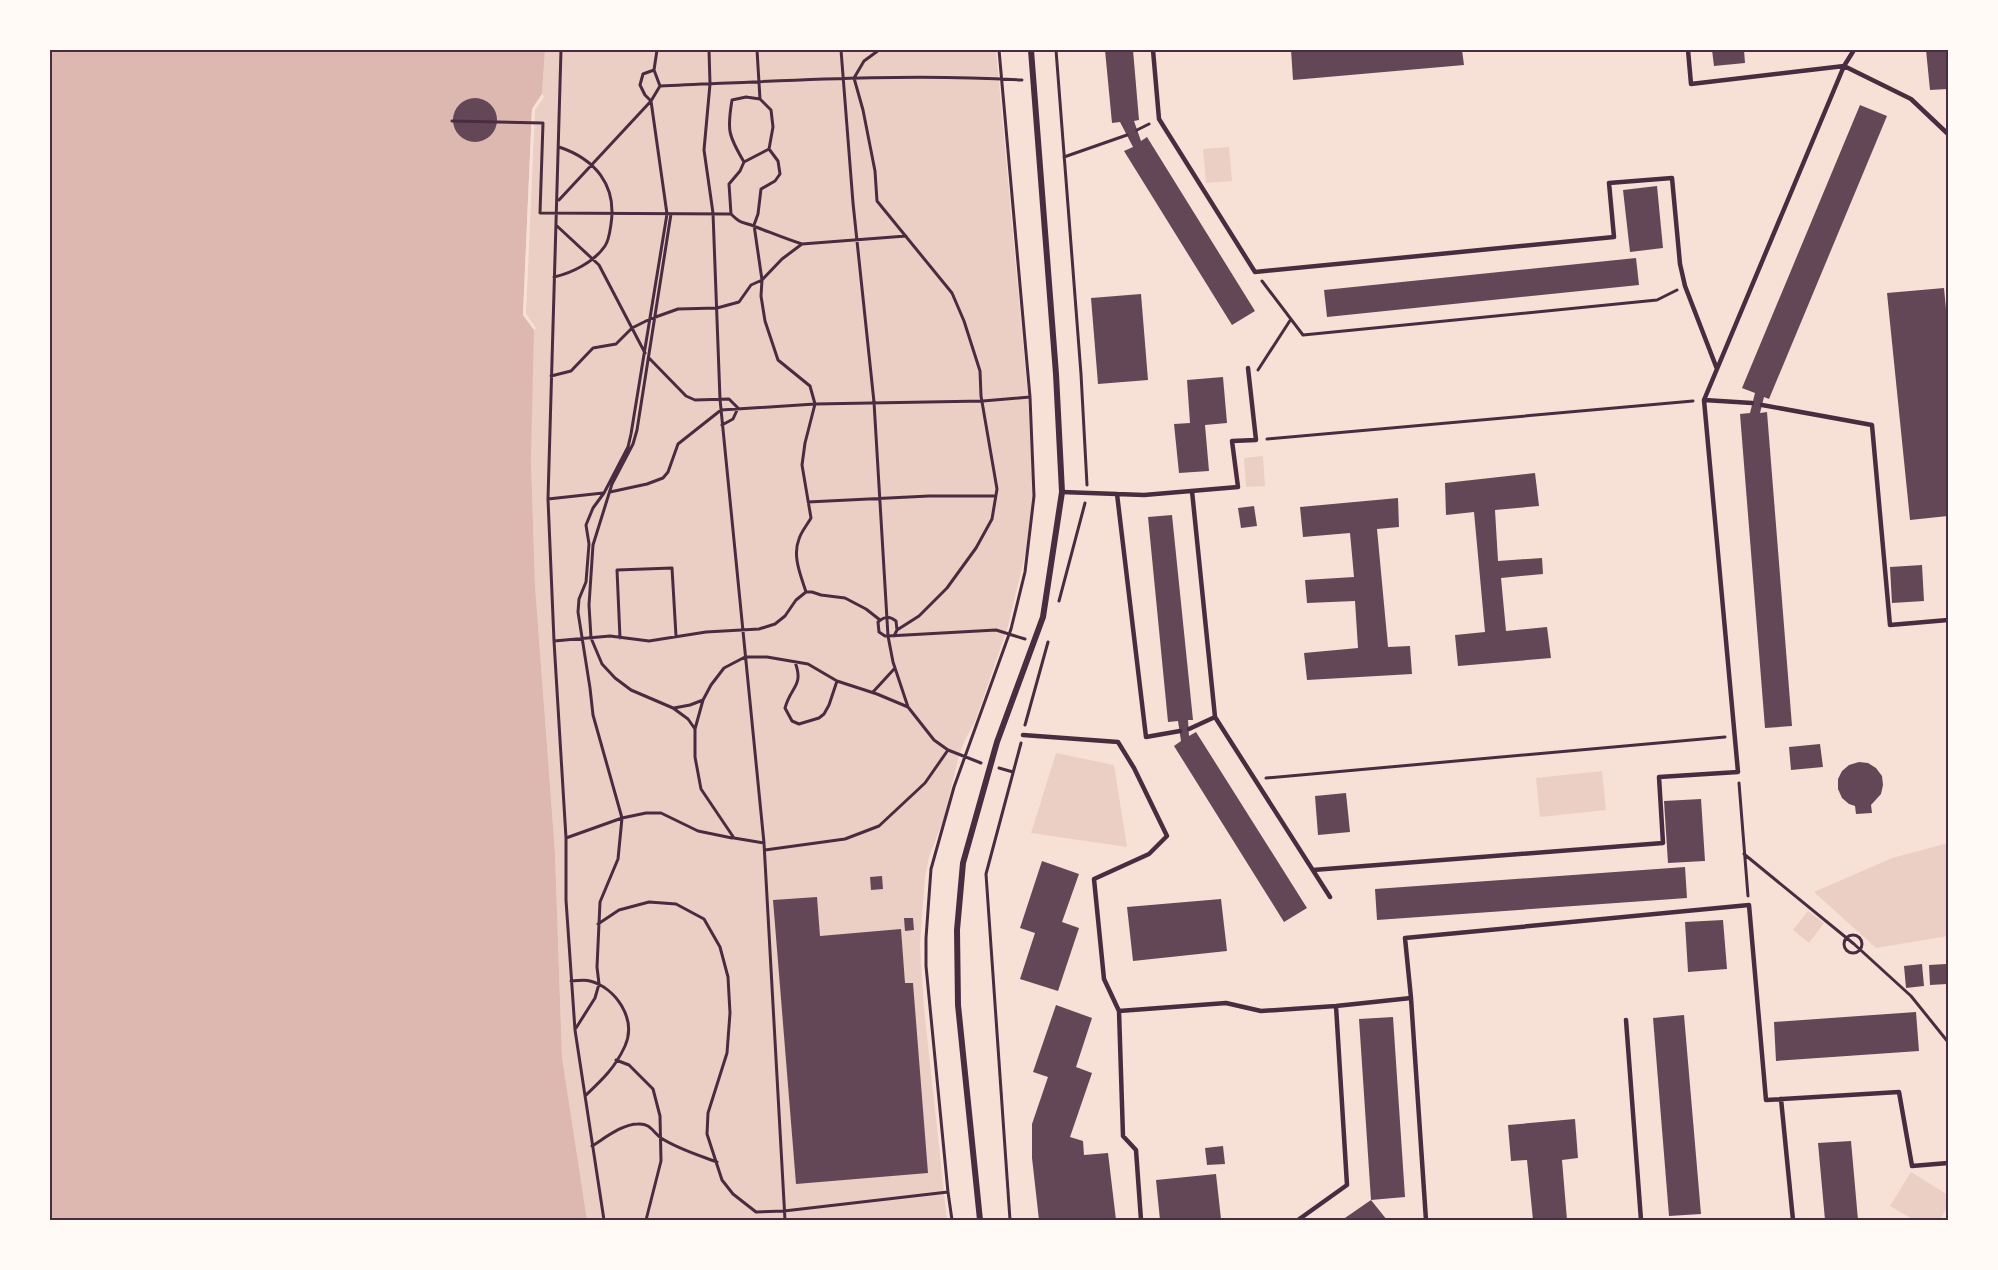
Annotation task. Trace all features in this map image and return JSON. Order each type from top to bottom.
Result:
[{"type":"street","points":[[980,1221],[958,1005],[957,930],[963,863],[997,742],[1043,617],[1062,492],[1056,374],[1031,50]]},
{"type":"lane","points":[[1153,50],[1159,119],[1255,272],[1614,237],[1609,183],[1672,178],[1680,264],[1685,286],[1717,370]]},
{"type":"lane","points":[[1688,50],[1691,84],[1844,66],[1911,99],[1948,134]]},
{"type":"lane","points":[[1313,870],[1664,843],[1659,777],[1738,772],[1704,400],[1844,66],[1854,50]]},
{"type":"lane","points":[[1062,492],[1144,495],[1238,487],[1232,441],[1256,440],[1248,368]]},
{"type":"lane","points":[[1704,400],[1752,403]]},
{"type":"lane","points":[[1762,405],[1872,425],[1890,625],[1948,620]]},
{"type":"lane","points":[[1192,491],[1215,717],[1330,897]]},
{"type":"lane","points":[[1117,494],[1146,737],[1180,731]]},
{"type":"lane","points":[[1189,729],[1215,717]]},
{"type":"lane","points":[[1023,735],[1118,742],[1134,768],[1167,836],[1149,854],[1094,879],[1104,979],[1119,1011],[1123,1136],[1136,1150],[1141,1221]]},
{"type":"lane","points":[[1426,1221],[1406,938],[1749,905],[1766,1100],[1899,1092],[1912,1166],[1948,1162]]},
{"type":"lane","points":[[1119,1011],[1226,1003],[1261,1011],[1411,998]]},
{"type":"lane","points":[[1298,1221],[1347,1185],[1336,1006]]},
{"type":"lane","points":[[1626,1020],[1641,1221]]},
{"type":"lane","points":[[1781,1099],[1793,1221]]},
{"type":"path","points":[[561,50],[548,499],[566,838],[566,900],[575,1030],[603,1221]]},
{"type":"path","points":[[656,50],[654,70],[660,86]]},
{"type":"path","points":[[709,50],[710,84],[704,150],[713,213],[720,399],[764,843],[785,1221]]},
{"type":"path","points":[[757,50],[760,99],[771,111],[773,127],[769,149],[778,161],[780,174],[775,181],[761,189],[758,214],[754,225],[765,321],[778,360],[810,386],[815,404],[802,465],[811,518],[798,540],[796,556],[806,592]]},
{"type":"path","points":[[841,50],[874,402],[888,636],[908,707],[934,740],[959,755]]},
{"type":"path","points":[[879,50],[864,61],[854,78],[863,110],[877,201],[952,293],[964,321],[980,371],[996,489],[992,519],[970,556],[947,588],[919,616],[897,630],[894,636]]},
{"type":"path","points":[[999,50],[1028,376]]},
{"type":"path","points":[[654,70],[644,74],[640,85],[651,101],[669,214],[633,444],[612,484],[593,545],[589,605],[591,638],[602,664],[615,678],[631,690],[674,708],[695,729]]},
{"type":"path","points":[[660,86],[854,78],[1034,80]]},
{"type":"path","points":[[557,201],[651,101],[660,86]]},
{"type":"path","points":[[744,162],[734,146],[728,126],[732,100],[746,97],[760,99]]},
{"type":"path","points":[[452,121],[543,123],[540,213],[732,214]]},
{"type":"path","points":[[1064,157],[1127,135]]},
{"type":"path","points":[[554,277],[567,274],[605,246],[613,214],[610,193],[604,177],[573,152],[559,147]]},
{"type":"path","points":[[769,149],[744,162],[729,184],[732,214],[741,224],[754,225],[775,236],[802,244],[907,236]]},
{"type":"path","points":[[556,226],[593,257],[599,265],[648,358],[686,396],[695,400],[729,399],[738,408]]},
{"type":"path","points":[[551,376],[571,371],[593,348],[616,344],[632,328],[652,318],[678,309],[717,308],[740,302],[751,285],[762,280],[782,259],[802,244]]},
{"type":"path","points":[[1255,272],[1303,335],[1657,300],[1685,286]]},
{"type":"path","points":[[575,1030],[595,998],[599,984],[597,967],[600,902],[618,859],[622,818],[593,715],[578,612],[579,599],[586,582],[589,544],[586,525],[593,508],[628,447],[652,318]]},
{"type":"path","points":[[1250,384],[1291,319]]},
{"type":"path","points":[[548,499],[610,492],[663,478],[668,472],[678,444],[721,410],[815,404],[983,401],[1030,397]]},
{"type":"path","points":[[1256,440],[1704,400]]},
{"type":"path","points":[[722,425],[733,419],[738,408]]},
{"type":"path","points":[[808,502],[929,496],[995,496]]},
{"type":"path","points":[[620,638],[617,570],[661,568],[672,568],[676,636]]},
{"type":"path","points":[[554,641],[610,636],[649,641],[676,636],[759,629],[774,624],[785,616],[796,600],[806,592],[845,598],[866,609],[880,620]]},
{"type":"path","points":[[897,630],[896,621],[891,617],[878,622],[879,632],[888,636],[996,630],[1034,642]]},
{"type":"path","points":[[734,838],[702,789],[695,757],[695,729],[703,700],[724,668],[745,657],[795,661],[808,664],[837,681],[873,692],[908,707]]},
{"type":"path","points":[[795,661],[799,680],[785,708],[792,721],[799,724],[824,714],[837,681]]},
{"type":"path","points":[[873,692],[896,668]]},
{"type":"path","points":[[674,708],[703,700]]},
{"type":"path","points":[[1255,779],[1735,737]]},
{"type":"path","points":[[764,850],[845,839],[879,826],[925,783],[948,750]]},
{"type":"path","points":[[1738,772],[1749,905]]},
{"type":"path","points":[[566,838],[622,818],[646,813],[662,813],[698,831],[764,843]]},
{"type":"path","points":[[1744,854],[1847,938],[1911,996],[1948,1042]]},
{"type":"path","points":[[598,924],[619,910],[649,902],[676,904],[704,919],[720,947],[728,977],[730,1013],[727,1053],[708,1113],[707,1134],[722,1180],[733,1194],[756,1212],[784,1211],[945,1192],[952,1221]]},
{"type":"path","points":[[1852,935],[1861,938],[1863,944],[1861,950],[1856,953],[1848,951],[1844,946],[1847,938],[1852,935]]},
{"type":"path","points":[[572,981],[587,980],[613,992],[624,1008],[628,1025],[626,1045],[612,1070],[585,1096]]},
{"type":"path","points":[[616,1060],[629,1065],[653,1089],[660,1116],[661,1161],[646,1221]]},
{"type":"path","points":[[592,1146],[619,1130],[638,1124],[650,1126],[660,1137],[717,1162]]},
{"type":"shaded area","points":[[50,50],[545,50],[542,94],[532,109],[523,315],[534,330],[531,458],[535,585],[555,852],[562,1057],[587,1220],[50,1220]]},
{"type":"shaded area","points":[[545,50],[996,50],[1028,397],[1033,496],[1026,551],[1008,626],[976,719],[959,755],[944,818],[929,857],[925,877],[920,945],[924,1008],[947,1220],[587,1220],[562,1057],[555,852],[535,585],[523,315],[532,109],[542,94]]},
{"type":"shaded area","points":[[1229,147],[1232,181],[1206,183],[1203,149]]},
{"type":"shaded area","points":[[1263,456],[1265,486],[1246,487],[1244,458]]},
{"type":"shaded area","points":[[1056,753],[1114,765],[1127,847],[1031,833]]},
{"type":"shaded area","points":[[1602,771],[1606,810],[1540,817],[1536,778]]},
{"type":"shaded area","points":[[1948,843],[1948,936],[1876,948],[1814,892],[1892,858]]},
{"type":"shaded area","points":[[1808,911],[1824,923],[1809,943],[1793,930]]},
{"type":"shaded area","points":[[1911,1172],[1948,1195],[1948,1206],[1940,1220],[1914,1220],[1890,1206]]},
{"type":"pier","points":[[542,94],[544,97],[535,110],[526,314],[536,328],[534,330],[523,315],[532,109]]},
{"type":"building","points":[[1105,50],[1133,50],[1139,120],[1134,121],[1141,141],[1147,137],[1255,311],[1232,325],[1124,151],[1133,147],[1120,122],[1112,123]]},
{"type":"building","points":[[1291,50],[1462,50],[1464,65],[1293,80]]},
{"type":"building","points":[[1712,50],[1744,50],[1745,63],[1714,66]]},
{"type":"building","points":[[1926,50],[1948,50],[1948,89],[1930,90]]},
{"type":"building","points":[[475,98],[491,104],[497,120],[491,136],[475,142],[459,136],[453,120],[459,104]]},
{"type":"building","points":[[1860,105],[1887,116],[1769,399],[1764,397],[1760,413],[1767,412],[1792,726],[1765,728],[1740,414],[1750,413],[1755,393],[1742,388]]},
{"type":"building","points":[[1657,186],[1663,248],[1630,252],[1623,190]]},
{"type":"building","points":[[1636,258],[1639,285],[1327,317],[1324,290]]},
{"type":"building","points":[[1944,288],[1948,330],[1948,516],[1910,520],[1887,293]]},
{"type":"building","points":[[1141,294],[1148,380],[1098,384],[1091,298]]},
{"type":"building","points":[[1223,377],[1227,423],[1205,425],[1209,471],[1179,473],[1174,424],[1190,423],[1187,380]]},
{"type":"building","points":[[1535,473],[1539,506],[1495,510],[1498,561],[1542,558],[1543,574],[1501,578],[1506,631],[1547,627],[1551,658],[1458,666],[1455,635],[1485,632],[1474,512],[1446,515],[1445,483]]},
{"type":"building","points":[[1398,498],[1399,527],[1377,529],[1388,647],[1410,646],[1412,674],[1307,680],[1304,653],[1358,648],[1355,601],[1307,603],[1305,580],[1354,577],[1350,533],[1303,537],[1300,507]]},
{"type":"building","points":[[1254,506],[1257,526],[1241,528],[1238,508]]},
{"type":"building","points":[[1172,515],[1193,720],[1188,720],[1189,736],[1196,732],[1307,908],[1284,922],[1174,746],[1181,741],[1178,721],[1168,722],[1148,517]]},
{"type":"building","points":[[1922,565],[1924,601],[1892,603],[1890,567]]},
{"type":"building","points":[[1820,744],[1823,767],[1791,770],[1789,747]]},
{"type":"building","points":[[1859,762],[1868,763],[1882,776],[1881,794],[1871,805],[1872,813],[1856,814],[1855,806],[1842,798],[1838,789],[1838,779],[1842,771],[1849,765]]},
{"type":"building","points":[[1346,793],[1350,832],[1318,835],[1315,796]]},
{"type":"building","points":[[1701,799],[1705,861],[1668,863],[1664,801]]},
{"type":"building","points":[[1042,861],[1079,874],[1062,922],[1079,928],[1058,991],[1020,979],[1035,933],[1020,928]]},
{"type":"building","points":[[1685,867],[1687,898],[1377,920],[1375,889]]},
{"type":"building","points":[[882,876],[883,889],[871,890],[870,877]]},
{"type":"building","points":[[817,897],[820,936],[901,929],[905,983],[913,983],[928,1173],[796,1184],[773,900]]},
{"type":"building","points":[[1221,899],[1227,951],[1133,961],[1127,907]]},
{"type":"building","points":[[904,918],[913,918],[914,930],[905,931]]},
{"type":"building","points":[[1723,920],[1727,969],[1688,972],[1685,922]]},
{"type":"building","points":[[1922,964],[1924,986],[1906,988],[1904,966]]},
{"type":"building","points":[[1946,964],[1947,984],[1930,985],[1929,965]]},
{"type":"building","points":[[1056,1005],[1092,1018],[1076,1067],[1092,1073],[1070,1137],[1083,1141],[1084,1155],[1108,1153],[1116,1220],[1039,1220],[1032,1158],[1032,1124],[1048,1077],[1033,1072]]},
{"type":"building","points":[[1916,1012],[1919,1051],[1776,1061],[1774,1022]]},
{"type":"building","points":[[1684,1015],[1701,1214],[1669,1216],[1653,1018]]},
{"type":"building","points":[[1393,1017],[1405,1197],[1371,1200],[1359,1019]]},
{"type":"building","points":[[1575,1119],[1578,1158],[1562,1160],[1567,1220],[1533,1220],[1527,1160],[1511,1161],[1508,1125]]},
{"type":"building","points":[[1851,1141],[1858,1220],[1825,1220],[1818,1143]]},
{"type":"building","points":[[1223,1146],[1225,1164],[1207,1165],[1205,1148]]},
{"type":"building","points":[[1216,1174],[1221,1219],[1160,1220],[1156,1180]]},
{"type":"building","points":[[1371,1200],[1387,1220],[1342,1220]]}]
